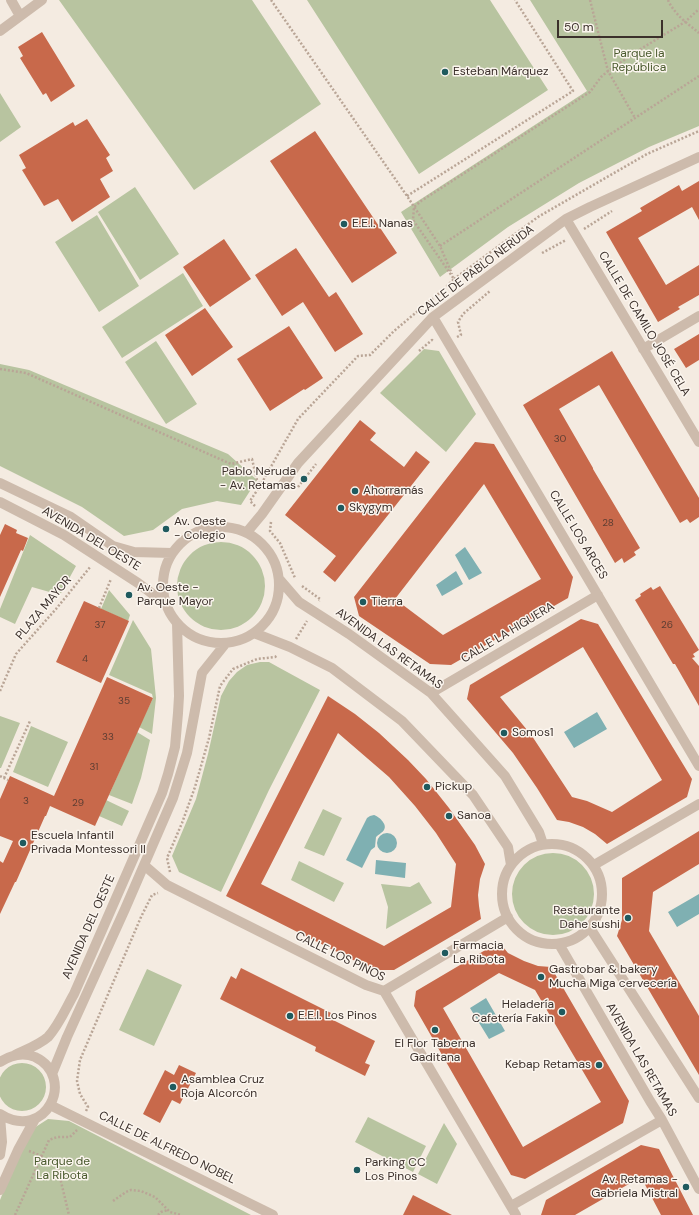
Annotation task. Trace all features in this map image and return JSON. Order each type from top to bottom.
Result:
[{"type":"street","points":[[11,0],[20,16]]},
{"type":"street","points":[[0,31],[42,0]]},
{"type":"street","name":"CALLE DE PABLO NERUDA","points":[[247,532],[262,514],[298,463],[433,317],[566,219],[699,157]]},
{"type":"street","name":"CALLE DE CAMILO JOSÉ CELA","points":[[566,219],[698,439]]},
{"type":"street","points":[[644,349],[699,316]]},
{"type":"street","name":"CALLE LOS ARCES","points":[[433,317],[699,766]]},
{"type":"street","name":"AVENIDA DEL OESTE","points":[[0,483],[71,517],[113,546],[134,552],[172,553]]},
{"type":"street","name":"AVENIDA DEL OESTE","points":[[0,502],[64,535],[132,579],[166,604]]},
{"type":"street","points":[[214,526],[230,526],[247,532],[263,544],[275,560],[280,580],[279,596],[274,610],[266,623],[254,634],[236,642],[208,642],[190,635],[177,623],[166,604],[163,587],[164,575],[172,553],[182,541],[196,531],[214,526]]},
{"type":"street","name":"AVENIDA LAS RETAMAS","points":[[280,580],[299,602],[312,612],[349,634],[431,693],[505,776],[539,832],[543,844]]},
{"type":"street","name":"CALLE LA HIGUERA","points":[[431,693],[598,594]]},
{"type":"street","name":"AVENIDA DEL OESTE","points":[[0,1062],[34,1046],[47,1038],[59,1022],[74,994],[162,793],[175,747],[178,713],[177,623]]},
{"type":"street","points":[[254,634],[290,648],[332,668],[402,721],[473,795],[508,847],[511,865]]},
{"type":"street","name":"AVENIDA DEL OESTE","points":[[52,1074],[173,798],[187,753],[202,673],[226,643]]},
{"type":"street","points":[[594,865],[699,804]]},
{"type":"street","points":[[543,844],[562,844],[580,852],[594,865],[601,880],[603,897],[599,914],[590,928],[576,939],[559,944],[535,942],[524,936],[514,927],[503,904],[502,890],[505,877],[511,865],[525,851],[543,844]]},
{"type":"street","name":"CALLE LOS PINOS","points":[[144,865],[167,884],[366,985],[384,991],[513,1211]]},
{"type":"street","points":[[384,991],[508,917]]},
{"type":"street","points":[[590,928],[699,1098]]},
{"type":"street","name":"AVENIDA LAS RETAMAS","points":[[559,944],[662,1120],[699,1190]]},
{"type":"street","points":[[0,1115],[16,1122],[26,1122],[35,1119],[44,1114],[54,1095],[55,1083],[52,1074],[46,1065],[32,1056],[23,1054],[15,1055]]},
{"type":"street","name":"CALLE DE ALFREDO NOBEL","points":[[50,1105],[273,1215]]},
{"type":"street","points":[[0,1115],[2,1142],[0,1155]]},
{"type":"street","points":[[0,1190],[18,1150],[35,1119]]},
{"type":"street","points":[[513,1211],[662,1120]]},
{"type":"path","points":[[271,0],[440,246],[454,279]]},
{"type":"path","points":[[407,196],[573,91],[515,0]]},
{"type":"path","points":[[590,0],[608,72],[635,118]]},
{"type":"path","points":[[668,0],[685,22],[699,33]]},
{"type":"path","points":[[454,279],[413,220],[414,207],[590,92],[601,77],[639,50],[685,22],[699,9]]},
{"type":"path","points":[[440,246],[699,76]]},
{"type":"path","points":[[15,1215],[49,1140],[57,1137],[70,1137],[76,1131],[88,1107],[80,1094],[76,1081],[80,1060],[141,917],[152,895],[163,892],[167,884],[171,873],[167,858],[182,824],[195,787],[209,738],[220,686],[234,669],[257,659],[275,657],[290,648],[320,599],[297,582],[280,543],[270,531],[271,521],[250,501],[298,419],[358,356],[370,355],[394,331],[454,279],[538,216],[647,154],[699,131]]},
{"type":"path","points":[[536,256],[615,209]]},
{"type":"path","points":[[416,354],[432,340],[440,348],[461,335],[458,322],[463,314],[493,289]]},
{"type":"path","points":[[0,369],[26,373],[232,464],[252,459],[260,486]]},
{"type":"path","points":[[297,487],[316,463]]},
{"type":"path","name":"PLAZA MAYOR","points":[[0,691],[16,654],[56,609],[91,566]]},
{"type":"path","points":[[99,608],[112,577]]},
{"type":"path","points":[[4,778],[30,721]]},
{"type":"path","points":[[0,776],[8,780]]},
{"type":"path","points":[[57,1165],[69,1215]]},
{"type":"path","points":[[113,1201],[131,1190],[141,1191],[160,1200],[170,1212],[181,1215]]},
{"type":"path","points":[[158,1215],[161,1212],[168,1210]]},
{"type":"green space","points":[[59,0],[252,0],[321,104],[194,190]]},
{"type":"green space","name":"Esteban Márquez","points":[[307,0],[490,0],[548,90],[419,174]]},
{"type":"green space","name":"Parque la República","points":[[530,0],[699,0],[699,126],[649,147],[579,183],[508,227],[440,277],[401,212],[587,91]]},
{"type":"green space","points":[[0,93],[21,127],[0,142]]},
{"type":"green space","points":[[135,187],[179,254],[140,280],[98,212]]},
{"type":"green space","points":[[97,215],[139,286],[99,312],[55,242]]},
{"type":"green space","points":[[183,273],[203,306],[122,358],[102,327]]},
{"type":"green space","points":[[156,341],[197,404],[166,424],[125,362]]},
{"type":"green space","points":[[424,349],[439,351],[476,414],[446,452],[380,393]]},
{"type":"green space","points":[[0,364],[29,370],[228,454],[257,480],[241,505],[217,501],[182,509],[153,530],[124,536],[82,507],[0,466]]},
{"type":"green space","points":[[30,535],[76,566],[60,595],[32,587],[15,624],[0,617],[0,609]]},
{"type":"green space","points":[[221,542],[238,545],[252,555],[262,569],[265,586],[262,603],[252,617],[238,627],[221,630],[204,627],[190,617],[180,603],[177,586],[180,569],[190,555],[204,545]]},
{"type":"green space","points":[[109,590],[130,615],[128,621],[101,609]]},
{"type":"green space","points":[[133,620],[151,649],[156,698],[152,734],[139,727],[153,698],[152,694],[109,675]]},
{"type":"green space","points":[[260,662],[269,662],[320,690],[269,790],[221,892],[179,872],[172,856],[196,799],[221,696],[229,681],[237,672],[247,665]]},
{"type":"green space","points":[[0,716],[20,723],[1,768],[0,768]]},
{"type":"green space","points":[[31,726],[68,742],[48,787],[13,772]]},
{"type":"green space","points":[[137,732],[150,740],[141,778],[132,804],[109,795]]},
{"type":"green space","points":[[106,800],[129,811],[122,826],[99,816]]},
{"type":"green space","points":[[323,809],[342,818],[324,856],[304,848]]},
{"type":"green space","points":[[545,853],[561,853],[576,860],[587,871],[594,886],[594,902],[591,910],[582,923],[569,932],[561,935],[545,935],[530,928],[519,917],[512,902],[512,886],[519,871],[530,860]]},
{"type":"green space","points":[[299,861],[344,883],[334,902],[291,880]]},
{"type":"green space","points":[[419,882],[432,903],[386,929],[388,907],[381,884],[410,887]]},
{"type":"green space","points":[[147,969],[182,985],[154,1046],[119,1030]]},
{"type":"green space","points":[[22,1063],[31,1065],[39,1070],[44,1078],[46,1087],[44,1096],[39,1104],[31,1109],[22,1111],[13,1109],[5,1104],[0,1096],[-2,1087],[0,1078],[5,1070],[13,1065]]},
{"type":"green space","points":[[368,1117],[426,1146],[413,1172],[355,1142]]},
{"type":"green space","name":"Parque de La Ribota","points":[[48,1119],[69,1121],[251,1215],[0,1215],[0,1200],[20,1150],[34,1128]]},
{"type":"green space","points":[[444,1123],[457,1144],[437,1184],[418,1174]]},
{"type":"water","points":[[465,547],[482,573],[469,580],[455,555]]},
{"type":"water","points":[[456,571],[463,584],[442,596],[436,585]]},
{"type":"water","points":[[597,712],[607,729],[574,748],[564,732]]},
{"type":"water","points":[[374,815],[382,821],[385,828],[376,837],[375,847],[371,850],[362,868],[346,860],[367,818]]},
{"type":"water","points":[[387,833],[394,836],[397,843],[394,850],[387,853],[380,850],[377,843],[380,836]]},
{"type":"water","points":[[376,860],[406,863],[405,878],[375,874]]},
{"type":"water","points":[[699,894],[699,914],[677,927],[668,912]]},
{"type":"water","points":[[486,998],[505,1031],[489,1039],[470,1008]]},
{"type":"building","points":[[42,32],[75,86],[51,102],[46,93],[43,95],[20,58],[23,56],[18,47]]},
{"type":"building","points":[[87,119],[110,155],[106,158],[113,171],[100,179],[110,197],[72,222],[58,199],[44,206],[22,170],[26,168],[19,155],[73,122],[75,126]]},
{"type":"building","points":[[315,131],[397,253],[352,283],[270,161]]},
{"type":"building","points":[[699,181],[699,220],[692,207],[638,238],[666,285],[699,265],[699,295],[678,307],[680,309],[658,322],[606,232],[642,211],[640,208],[679,185],[682,191]]},
{"type":"building","points":[[224,239],[251,279],[210,307],[183,267]]},
{"type":"building","points":[[296,248],[329,297],[336,292],[363,334],[335,352],[303,302],[282,316],[255,275]]},
{"type":"building","points":[[205,308],[233,347],[192,376],[165,335]]},
{"type":"building","points":[[289,326],[323,378],[270,411],[237,359]]},
{"type":"building","points":[[699,334],[699,360],[686,368],[674,349]]},
{"type":"building","points":[[612,351],[699,498],[699,517],[690,523],[687,519],[680,523],[599,385],[559,409],[640,548],[634,552],[636,555],[624,563],[622,558],[615,563],[523,405]]},
{"type":"building","name":"Ahorramás","points":[[360,420],[376,433],[370,440],[404,467],[416,451],[430,462],[335,582],[323,572],[336,556],[285,515]]},
{"type":"building","points":[[475,442],[494,444],[573,577],[568,598],[451,665],[430,664],[359,616],[354,597]],"holes":[[[484,484],[541,579],[443,635],[395,599]]]},
{"type":"building","points":[[5,524],[17,530],[16,533],[28,538],[0,597],[0,535]]},
{"type":"building","points":[[660,586],[699,650],[693,654],[695,657],[692,658],[699,666],[699,706],[635,600],[641,596],[640,594],[651,587],[653,590]]},
{"type":"building","points":[[84,601],[129,621],[101,683],[56,662]]},
{"type":"building","points":[[581,619],[598,624],[692,779],[687,797],[607,844],[595,834],[583,827],[557,820],[513,753],[467,699],[470,685]],"holes":[[[583,647],[662,780],[612,812],[587,801],[572,797],[532,736],[500,697]]]},
{"type":"building","points":[[107,677],[153,698],[95,826],[50,806],[0,914],[0,861],[3,863],[13,841],[0,836],[0,799],[10,776],[54,796]]},
{"type":"building","points":[[328,696],[355,714],[379,733],[426,779],[475,845],[485,864],[480,879],[478,895],[481,919],[394,970],[373,970],[226,896]],"holes":[[[338,733],[389,777],[415,806],[436,833],[456,864],[451,907],[384,946],[261,884]]]},
{"type":"building","points":[[699,831],[699,864],[653,892],[649,931],[699,1016],[699,1075],[617,936],[622,920],[622,878]]},
{"type":"building","points":[[499,942],[508,953],[524,961],[538,966],[551,967],[629,1101],[623,1123],[525,1179],[511,1175],[414,1006],[416,991]],"holes":[[[499,973],[535,990],[601,1102],[523,1147],[443,1008]]]},
{"type":"building","points":[[241,968],[333,1014],[331,1019],[375,1041],[365,1063],[370,1065],[365,1076],[315,1051],[316,1047],[220,999],[231,976],[236,979]]},
{"type":"building","name":"Asamblea Cruz Roja Alcorcón","points":[[179,1065],[196,1073],[180,1104],[172,1100],[160,1123],[143,1114],[165,1070],[174,1075]]},
{"type":"building","points":[[641,1145],[659,1149],[693,1215],[661,1215],[641,1177],[575,1215],[541,1215],[546,1200]]},
{"type":"building","points":[[413,1195],[452,1215],[403,1215]]},
{"type":"place","name":"Esteban Márquez","points":[[445,72]]},
{"type":"place","name":"E.E.I. Nanas","points":[[344,224]]},
{"type":"place","name":"Pablo Neruda - Av. Retamas","points":[[304,479]]},
{"type":"place","name":"Ahorramás","points":[[355,491]]},
{"type":"place","name":"Skygym","points":[[341,508]]},
{"type":"place","name":"Av. Oeste - Colegio","points":[[166,529]]},
{"type":"place","name":"Av. Oeste - Parque Mayor","points":[[129,595]]},
{"type":"place","name":"Tierra","points":[[363,602]]},
{"type":"place","name":"Somos1","points":[[504,733]]},
{"type":"place","name":"Pickup","points":[[427,787]]},
{"type":"place","name":"Sanoa","points":[[449,816]]},
{"type":"place","name":"Escuela Infantil Privada Montessori II","points":[[23,843]]},
{"type":"place","name":"Restaurante Dahe sushi","points":[[628,918]]},
{"type":"place","name":"Farmacia La Ribota","points":[[445,953]]},
{"type":"place","name":"Gastrobar & bakery Mucha Miga cervecería","points":[[541,977]]},
{"type":"place","name":"Heladería Cafetería Fakin","points":[[562,1012]]},
{"type":"place","name":"E.E.I. Los Pinos","points":[[290,1016]]},
{"type":"place","name":"El Flor Taberna Gaditana","points":[[435,1030]]},
{"type":"place","name":"Kebap Retamas","points":[[599,1065]]},
{"type":"place","name":"Asamblea Cruz Roja Alcorcón","points":[[173,1087]]},
{"type":"place","name":"Parking CC Los Pinos","points":[[357,1170]]},
{"type":"place","name":"Av. Retamas - Gabriela Mistral","points":[[686,1187]]}]
